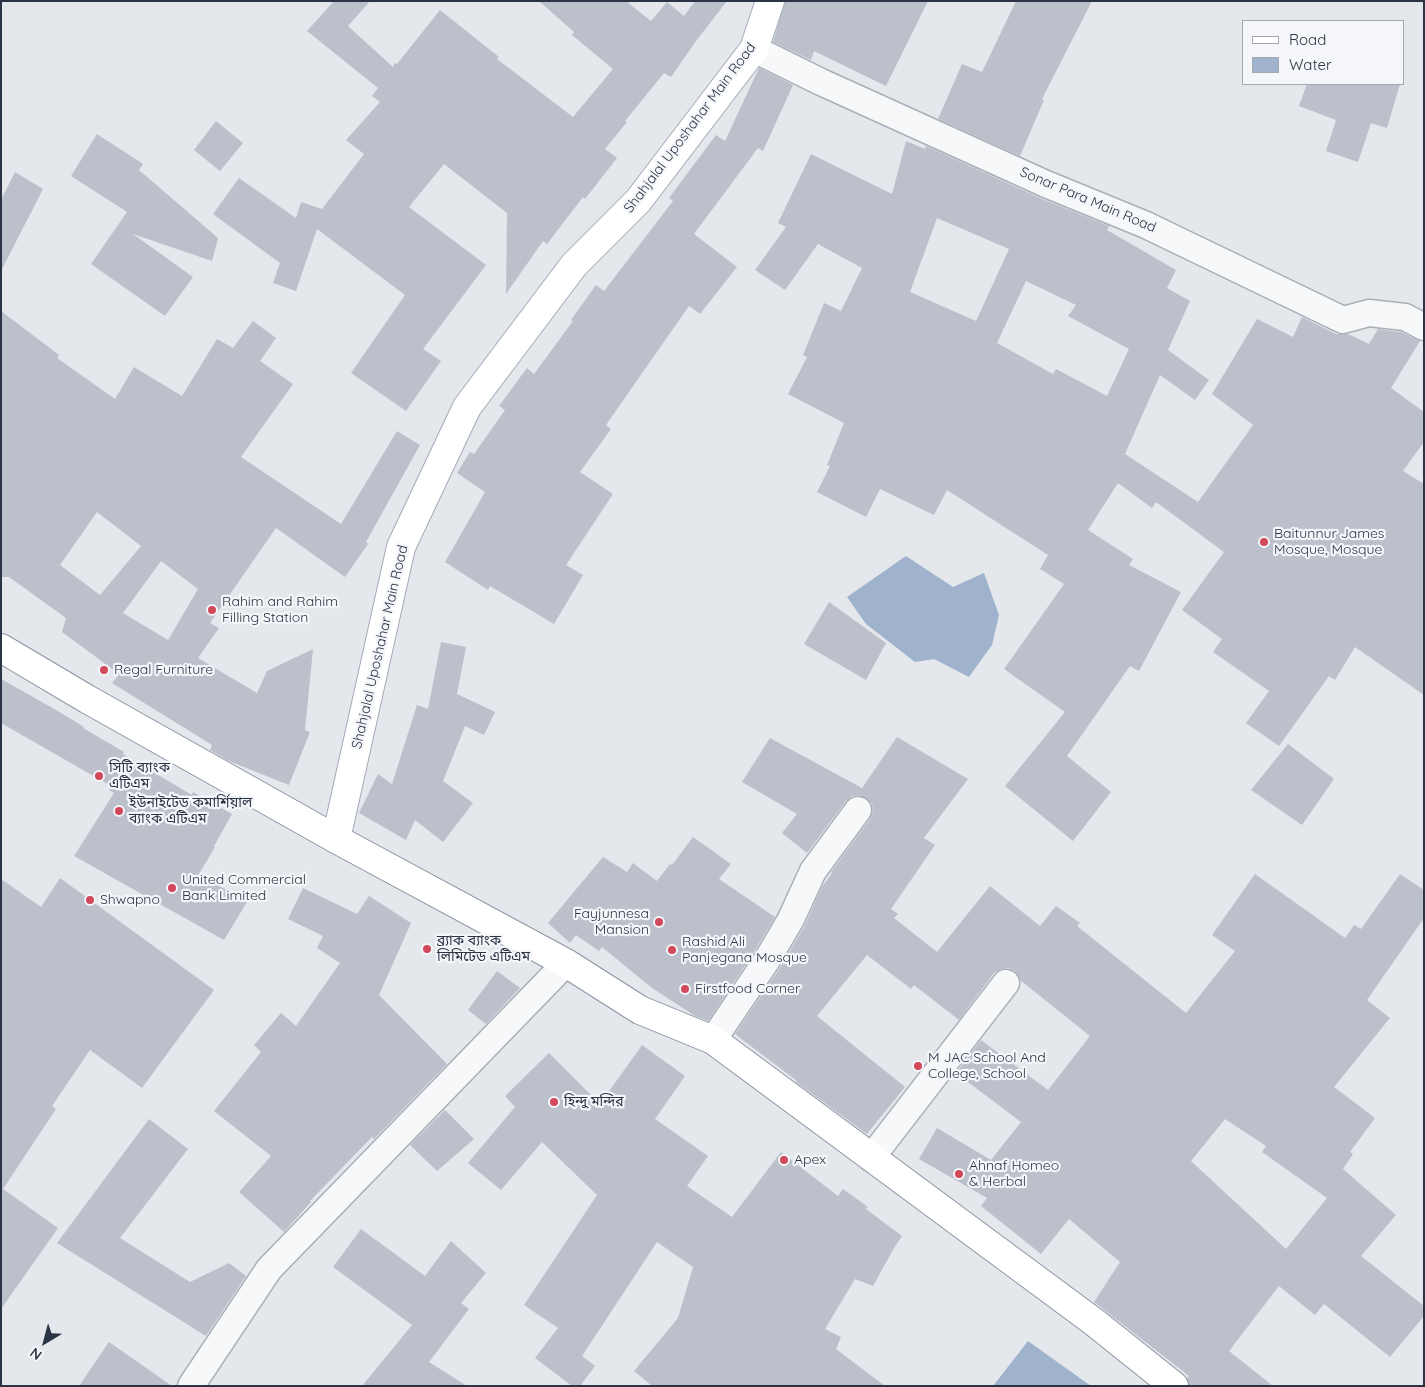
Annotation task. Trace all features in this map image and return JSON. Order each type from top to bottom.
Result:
[{"type":"main road","name":"Shahjalal Uposhahar Main Road","points":[[336,839],[401,547],[467,407],[574,265],[638,201],[754,49],[770,1]]},
{"type":"main road","points":[[1,648],[87,699],[336,839],[566,963],[640,1010],[713,1040],[1094,1322],[1174,1386]]},
{"type":"street","name":"Sonar Para Main Road","points":[[754,49],[821,82],[1046,184],[1146,225],[1343,320],[1369,313],[1405,317],[1424,327]]},
{"type":"street","points":[[713,1040],[767,960],[791,919],[813,871],[858,810]]},
{"type":"street","points":[[191,1386],[269,1269],[566,963]]},
{"type":"street","points":[[871,1158],[1006,984]]},
{"type":"water","points":[[906,556],[953,587],[984,573],[999,615],[992,645],[969,677],[934,659],[915,662],[866,624],[847,597]]},
{"type":"water","points":[[1028,1341],[1091,1386],[993,1386]]},
{"type":"building","points":[[334,1],[370,1],[348,26],[393,67],[440,10],[499,57],[497,59],[573,117],[613,69],[572,35],[574,32],[539,1],[626,1],[651,21],[667,2],[684,16],[695,1],[727,1],[671,77],[664,73],[625,121],[627,122],[605,149],[617,158],[585,199],[583,197],[547,244],[543,241],[506,294],[507,213],[444,164],[409,207],[486,265],[423,349],[441,361],[406,411],[351,373],[405,295],[317,229],[296,291],[273,283],[280,263],[213,214],[239,178],[296,218],[301,202],[322,209],[364,154],[346,140],[380,102],[372,96],[378,88],[307,31]]},
{"type":"building","points":[[785,1],[928,1],[886,86],[814,51],[811,60],[773,42]]},
{"type":"building","points":[[1016,1],[1092,1],[1042,99],[1044,100],[1020,156],[938,119],[962,64],[982,72]]},
{"type":"building","points":[[759,68],[793,85],[763,151],[758,148],[694,234],[737,267],[700,314],[689,306],[606,425],[611,429],[580,472],[613,494],[566,565],[583,575],[554,624],[490,586],[488,590],[445,562],[485,492],[457,473],[470,452],[474,454],[505,410],[499,406],[527,368],[534,374],[573,321],[571,320],[596,285],[604,291],[673,201],[669,198],[716,135],[725,141]]},
{"type":"building","points":[[1307,85],[1400,85],[1387,128],[1371,123],[1358,162],[1326,151],[1336,120],[1299,106]]},
{"type":"building","points":[[216,121],[243,143],[220,171],[194,150]]},
{"type":"building","points":[[97,134],[143,164],[139,170],[218,238],[212,261],[133,234],[193,277],[165,316],[91,264],[127,212],[71,176]]},
{"type":"building","points":[[906,141],[925,149],[926,146],[1040,198],[1109,226],[1107,230],[1176,270],[1167,288],[1190,301],[1168,350],[1209,380],[1195,400],[1160,375],[1125,454],[1198,502],[1253,425],[1212,394],[1257,319],[1293,337],[1302,317],[1336,334],[1348,334],[1369,344],[1378,329],[1401,332],[1420,341],[1391,388],[1424,412],[1424,442],[1403,471],[1424,484],[1424,695],[1355,647],[1335,680],[1329,676],[1279,746],[1246,723],[1269,691],[1213,652],[1222,639],[1182,610],[1224,552],[1156,502],[1152,508],[1118,483],[1088,530],[1133,559],[1129,565],[1181,592],[1139,671],[1130,666],[1067,756],[1111,792],[1073,841],[1005,786],[1065,712],[1004,669],[1064,584],[1040,569],[1048,555],[947,490],[934,515],[880,489],[866,517],[817,492],[830,466],[827,465],[844,423],[788,394],[807,357],[803,355],[824,303],[841,311],[862,268],[818,244],[785,290],[755,270],[786,227],[778,223],[811,154],[892,194]],"holes":[[[937,218],[1009,249],[976,321],[910,292]],[[1026,281],[1076,305],[1068,316],[1129,349],[1107,396],[1056,369],[1053,374],[997,343]]]},
{"type":"building","points":[[15,172],[43,189],[1,271],[1,200]]},
{"type":"building","points":[[1,311],[59,355],[57,358],[115,399],[134,367],[182,396],[217,339],[233,348],[253,321],[276,338],[260,361],[293,384],[241,457],[341,524],[397,431],[420,445],[366,542],[368,544],[345,577],[276,528],[210,623],[219,628],[198,658],[257,693],[267,671],[313,649],[305,730],[310,732],[289,785],[229,761],[210,750],[212,745],[112,683],[119,674],[62,632],[66,618],[9,577],[1,577]],"holes":[[[97,512],[141,546],[100,595],[60,565]],[[161,561],[198,589],[168,640],[123,613]]]},
{"type":"building","points":[[829,602],[886,643],[866,680],[804,644]]},
{"type":"building","points":[[441,642],[466,647],[457,694],[495,712],[484,735],[465,726],[443,781],[473,803],[443,842],[415,820],[406,840],[359,813],[378,774],[392,784],[417,705],[428,709]]},
{"type":"building","points":[[1,679],[84,727],[124,752],[123,754],[192,795],[193,792],[232,814],[199,874],[247,902],[224,940],[74,856],[114,793],[109,790],[111,786],[1,723]]},
{"type":"building","points":[[897,737],[968,779],[924,838],[935,845],[891,909],[898,914],[894,918],[937,952],[990,886],[1040,926],[1056,906],[1080,923],[1077,926],[1186,1013],[1235,951],[1212,935],[1255,874],[1345,938],[1354,925],[1361,929],[1400,874],[1424,890],[1424,918],[1367,1000],[1390,1018],[1334,1087],[1375,1118],[1350,1152],[1353,1154],[1343,1169],[1396,1215],[1361,1256],[1424,1306],[1424,1316],[1390,1357],[1324,1304],[1315,1315],[1279,1286],[1229,1351],[1273,1386],[1189,1386],[1187,1378],[1189,1376],[1094,1302],[1120,1262],[1069,1219],[1041,1254],[981,1206],[987,1198],[919,1159],[937,1128],[991,1160],[1021,1122],[956,1073],[981,1040],[1048,1090],[1090,1036],[1020,980],[1015,971],[1008,968],[994,973],[959,1020],[914,985],[911,989],[867,955],[817,1016],[905,1087],[867,1134],[735,1034],[780,968],[804,927],[831,872],[870,819],[873,811],[872,804],[866,798],[859,795],[852,796],[846,801],[807,853],[782,833],[797,814],[742,782],[770,738],[862,788]],"holes":[[[1225,1119],[1266,1146],[1262,1152],[1327,1198],[1286,1249],[1191,1161]]]},
{"type":"building","points":[[1288,744],[1334,779],[1302,825],[1251,790]]},
{"type":"building","points":[[693,837],[731,864],[719,879],[775,917],[708,1021],[695,1016],[652,988],[602,947],[599,951],[576,935],[570,943],[548,923],[603,857],[627,872],[633,863],[657,881]]},
{"type":"building","points":[[60,878],[214,990],[142,1088],[90,1050],[52,1106],[56,1109],[3,1189],[58,1228],[1,1309],[1,879],[41,907]]},
{"type":"building","points":[[303,888],[357,914],[369,896],[411,923],[379,995],[447,1064],[374,1139],[372,1137],[310,1201],[284,1232],[239,1192],[271,1156],[214,1111],[261,1052],[254,1045],[281,1013],[296,1026],[340,963],[317,948],[323,936],[288,919]]},
{"type":"building","points":[[497,971],[520,988],[486,1024],[468,1010]]},
{"type":"building","points":[[642,1045],[685,1076],[655,1119],[708,1156],[687,1186],[732,1217],[781,1152],[838,1196],[843,1189],[902,1236],[873,1286],[855,1279],[825,1329],[841,1337],[836,1349],[885,1386],[652,1386],[634,1371],[678,1318],[693,1267],[657,1242],[582,1356],[595,1366],[580,1386],[572,1386],[535,1358],[558,1328],[524,1305],[597,1195],[542,1142],[501,1190],[468,1163],[515,1107],[505,1096],[549,1053],[600,1104]]},
{"type":"building","points":[[445,1110],[474,1139],[437,1171],[410,1145]]},
{"type":"building","points":[[149,1119],[188,1149],[120,1238],[190,1282],[229,1263],[246,1276],[206,1336],[57,1243]]},
{"type":"building","points":[[361,1229],[425,1276],[451,1241],[486,1273],[461,1303],[469,1309],[429,1362],[467,1386],[362,1386],[412,1325],[333,1267]]},
{"type":"building","points":[[109,1342],[172,1386],[79,1386]]},
{"type":"place","name":"Baitunnur James Mosque, Mosque","points":[[1264,542]]},
{"type":"place","name":"Rahim and Rahim Filling Station","points":[[212,610]]},
{"type":"place","name":"Regal Furniture","points":[[104,670]]},
{"type":"place","name":"সিটি ব্যাংক এটিএম","points":[[99,776]]},
{"type":"place","name":"ইউনাইটেড কমার্শিয়াল ব্যাংক এটিএম","points":[[119,811]]},
{"type":"place","name":"United Commercial Bank Limited","points":[[172,888]]},
{"type":"place","name":"Shwapno","points":[[90,900]]},
{"type":"place","name":"Fayjunnesa Mansion","points":[[659,922]]},
{"type":"place","name":"ব্র্যাক ব্যাংক লিমিটেড এটিএম","points":[[427,949]]},
{"type":"place","name":"Rashid Ali Panjegana Mosque","points":[[672,950]]},
{"type":"place","name":"Firstfood Corner","points":[[685,989]]},
{"type":"place","name":"M JAC School And College, School","points":[[918,1066]]},
{"type":"place","name":"হিন্দু মন্দির","points":[[554,1102]]},
{"type":"place","name":"Apex","points":[[784,1160]]},
{"type":"place","name":"Ahnaf Homeo & Herbal","points":[[959,1174]]}]
